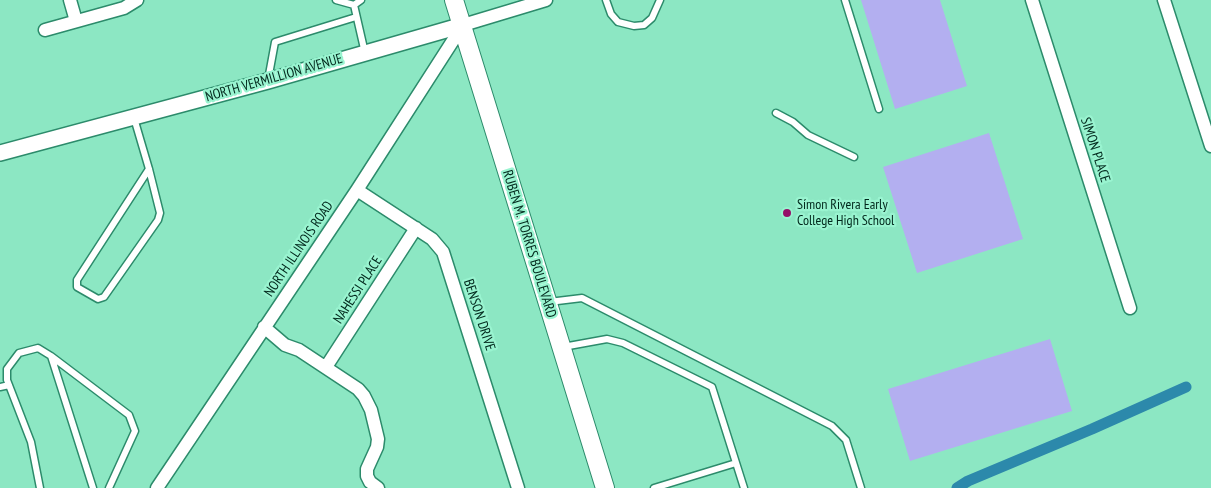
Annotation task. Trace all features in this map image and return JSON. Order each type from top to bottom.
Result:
[{"type":"main road","name":"RUBEN M. TORRES BOULEVARD","points":[[454,0],[605,488]]},
{"type":"street","points":[[70,0],[76,21]]},
{"type":"street","points":[[44,30],[124,8],[137,0]]},
{"type":"street","name":"NORTH VERMILLION AVENUE","points":[[0,153],[268,81],[546,0]]},
{"type":"street","name":"SIMON PLACE","points":[[1032,0],[1130,308]]},
{"type":"street","points":[[1164,0],[1211,146]]},
{"type":"street","name":"NORTH ILLINOIS ROAD","points":[[162,486],[264,327],[357,190],[462,25]]},
{"type":"street","name":"BENSON DRIVE","points":[[357,190],[432,239],[443,252],[518,488]]},
{"type":"street","name":"NAHESSI PLACE","points":[[326,368],[416,228]]},
{"type":"street","points":[[264,327],[285,345],[299,350],[358,389],[364,396],[371,410],[378,439],[377,447],[367,469],[367,476],[370,482],[378,488]]},
{"type":"lane","points":[[336,0],[354,5]]},
{"type":"lane","points":[[354,5],[361,0]]},
{"type":"lane","points":[[606,0],[611,14],[618,22],[634,26],[644,25],[652,18],[660,0]]},
{"type":"lane","points":[[845,0],[879,109]]},
{"type":"lane","points":[[354,5],[365,53]]},
{"type":"lane","points":[[268,81],[275,42],[356,17]]},
{"type":"lane","points":[[776,113],[793,122],[808,136],[854,157]]},
{"type":"lane","points":[[134,116],[160,213],[158,220],[104,297],[98,299],[77,287],[77,280],[148,169]]},
{"type":"lane","points":[[547,302],[582,298],[832,426],[846,440],[861,488]]},
{"type":"lane","points":[[561,347],[603,340],[623,343],[712,387],[744,488]]},
{"type":"lane","points":[[40,488],[31,442],[7,380],[7,369],[19,354],[38,348],[129,415],[135,431],[109,488]]},
{"type":"lane","points":[[51,356],[94,488]]},
{"type":"lane","points":[[0,387],[9,385]]},
{"type":"lane","points":[[654,488],[736,463]]},
{"type":"shaded area","points":[[861,0],[940,0],[967,86],[895,109]]},
{"type":"shaded area","points":[[989,133],[1023,239],[917,273],[883,167]]},
{"type":"shaded area","points":[[1050,339],[1072,411],[910,461],[888,389]]},
{"type":"waterway","points":[[957,488],[968,481],[1186,387]]},
{"type":"place","name":"Símon Rivera Early College High School","points":[[787,213]]}]
